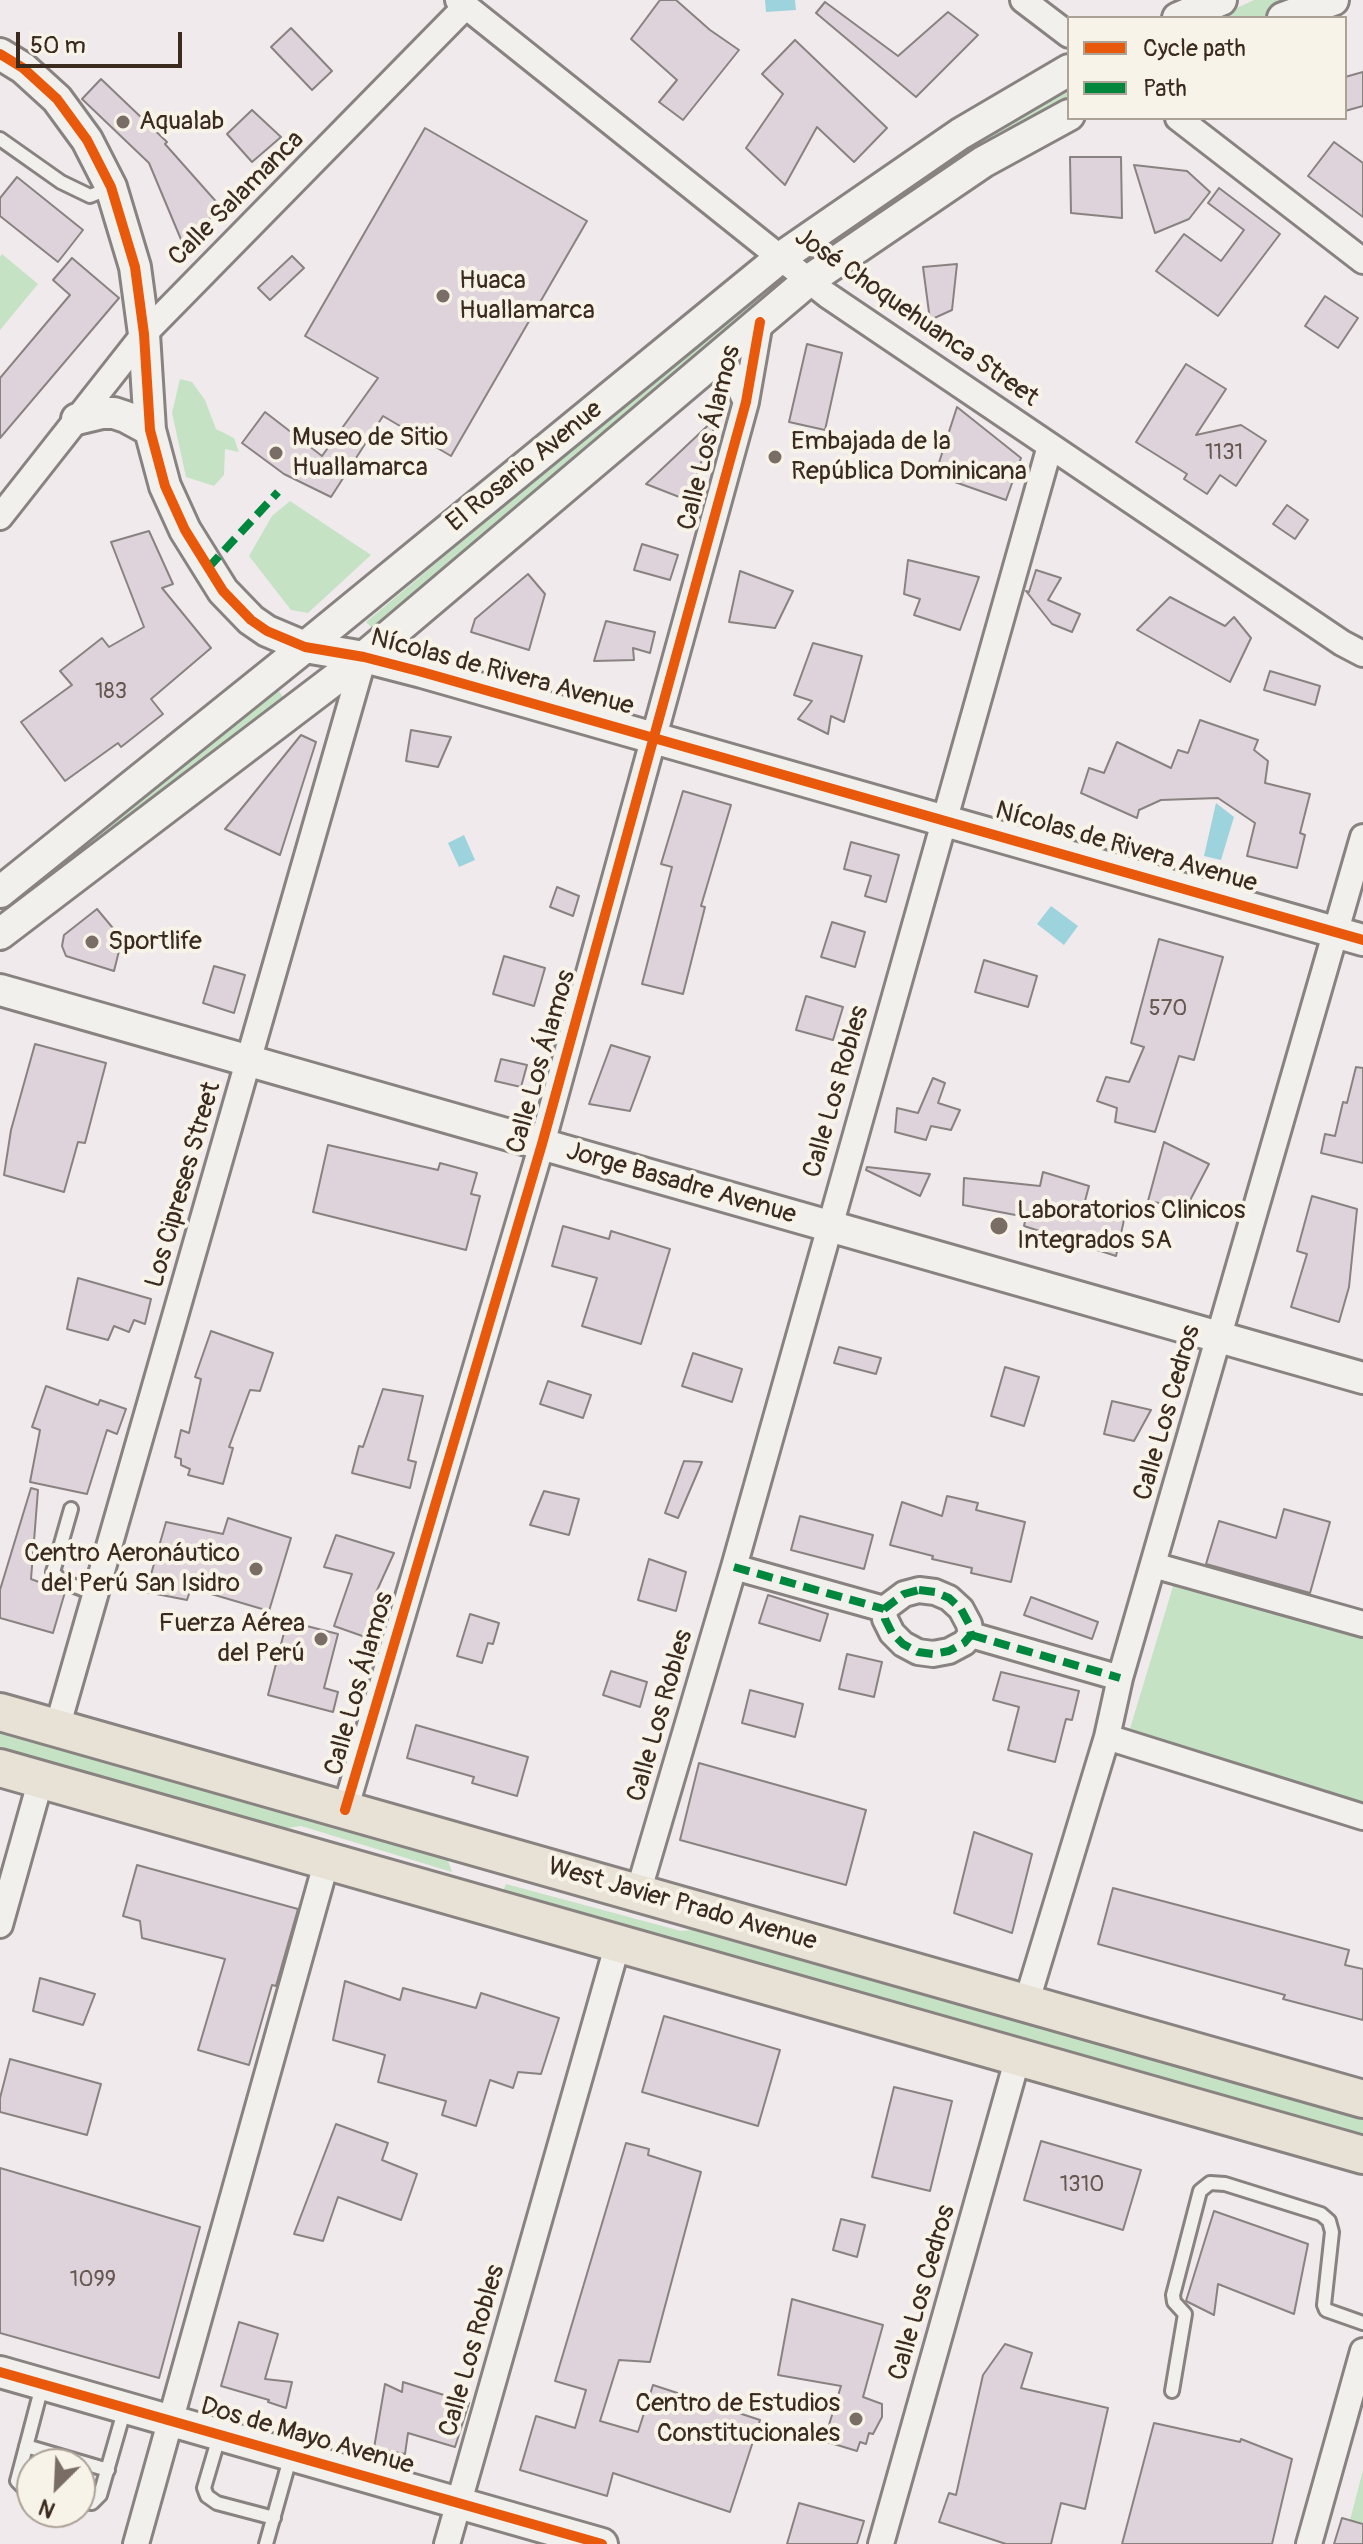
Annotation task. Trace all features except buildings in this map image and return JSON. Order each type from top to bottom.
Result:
[{"type":"main road","name":"West Javier Prado Avenue","points":[[0,1712],[1363,2099]]},
{"type":"main road","name":"West Javier Prado Avenue","points":[[0,1768],[1363,2155]]},
{"type":"main road","points":[[476,1903],[489,1850]]},
{"type":"street","points":[[1023,0],[1067,33]]},
{"type":"street","points":[[1183,16],[1221,0]]},
{"type":"street","points":[[1289,16],[1333,0]]},
{"type":"street","name":"José Choquehuanca Street","points":[[462,3],[808,281],[1342,643],[1363,654]]},
{"type":"street","name":"Calle Salamanca","points":[[0,517],[144,334],[462,3]]},
{"type":"street","name":"Nícolas de Rivera Avenue","points":[[0,54],[43,85],[65,108],[87,140],[111,187],[132,254],[144,334],[150,430],[157,459],[175,510],[223,591],[251,620],[282,639],[305,647],[364,657],[655,737],[1349,936]]},
{"type":"street","name":"El Rosario Avenue","points":[[0,892],[780,258],[960,134],[1067,71]]},
{"type":"street","name":"El Rosario Avenue","points":[[0,934],[364,657],[808,281],[983,162],[1067,116]]},
{"type":"street","points":[[1181,120],[1363,261]]},
{"type":"street","name":"Calle Los Álamos","points":[[345,1810],[542,1144],[746,402],[760,322]]},
{"type":"street","name":"Calle Los Álamos","points":[[716,358],[734,376],[746,402]]},
{"type":"street","points":[[77,419],[114,413],[150,430]]},
{"type":"street","name":"Calle Los Robles","points":[[638,1893],[734,1567],[1050,446]]},
{"type":"street","name":"Los Cipreses Street","points":[[57,1728],[364,657]]},
{"type":"street","name":"Calle Los Cedros","points":[[1026,2004],[1107,1737],[1120,1678],[1219,1337],[1349,936],[1363,837]]},
{"type":"street","name":"Jorge Basadre Avenue","points":[[0,990],[1363,1378]]},
{"type":"street","points":[[1153,1565],[1363,1624]]},
{"type":"street","points":[[734,1567],[884,1609]]},
{"type":"street","points":[[884,1609],[904,1594],[919,1590],[935,1592],[949,1598],[961,1609],[971,1635]]},
{"type":"street","points":[[884,1609],[892,1633],[918,1652],[933,1654],[949,1651],[971,1635]]},
{"type":"street","points":[[971,1635],[1120,1678]]},
{"type":"street","points":[[1107,1737],[1363,1817]]},
{"type":"street","points":[[0,1925],[41,1779]]},
{"type":"street","points":[[136,2544],[327,1860]]},
{"type":"street","name":"Calle Los Robles","points":[[447,2544],[618,1943]]},
{"type":"street","name":"Calle Los Cedros","points":[[881,2544],[1018,2057]]},
{"type":"street","points":[[1309,2544],[1363,2351]]},
{"type":"street","name":"Dos de Mayo Avenue","points":[[0,2372],[602,2544]]},
{"type":"lane","points":[[0,139],[61,182],[90,196],[111,187]]},
{"type":"lane","points":[[71,1509],[53,1572],[61,1581],[96,1594]]},
{"type":"lane","points":[[1172,2391],[1185,2314],[1174,2302],[1173,2295],[1200,2191],[1210,2183],[1225,2184],[1321,2214],[1329,2221],[1332,2232],[1324,2305],[1326,2310],[1363,2323]]},
{"type":"lane","points":[[43,2384],[26,2446],[108,2470]]},
{"type":"lane","points":[[96,2500],[108,2470],[125,2408]]},
{"type":"lane","points":[[219,2435],[204,2488],[207,2496],[217,2503],[274,2518]]},
{"type":"lane","points":[[266,2544],[291,2455]]},
{"type":"green space","points":[[1254,0],[1316,0],[1275,16],[1219,16]]},
{"type":"green space","points":[[1067,81],[1067,101],[967,164],[821,267],[805,251]]},
{"type":"green space","points":[[2,254],[38,284],[0,330],[0,257]]},
{"type":"green space","points":[[768,284],[779,297],[378,634],[366,622]]},
{"type":"green space","points":[[180,379],[192,382],[205,400],[216,429],[234,438],[239,452],[225,449],[224,475],[214,486],[186,477],[172,413]]},
{"type":"green space","points":[[290,501],[371,555],[308,613],[291,610],[249,556],[272,516]]},
{"type":"green space","points":[[275,686],[289,705],[29,905],[15,886]]},
{"type":"green space","points":[[1174,1583],[1363,1638],[1363,1827],[1122,1755]]},
{"type":"green space","points":[[0,1725],[445,1852],[452,1872],[301,1826],[274,1830],[0,1752]]},
{"type":"green space","points":[[506,1884],[681,1931],[700,1929],[1363,2116],[1363,2137],[502,1893]]},
{"type":"green space","points":[[1363,2470],[1363,2523],[1350,2520]]},
{"type":"water","points":[[765,0],[795,0],[796,10],[766,12]]},
{"type":"water","points":[[1216,803],[1234,817],[1221,860],[1204,856]]},
{"type":"water","points":[[464,835],[475,860],[459,867],[448,843]]},
{"type":"water","points":[[1051,906],[1078,926],[1064,945],[1037,924]]},
{"type":"marked path","points":[[208,568],[278,492]]},
{"type":"marked path","points":[[734,1567],[884,1609]]},
{"type":"marked path","points":[[919,1590],[949,1598],[961,1609],[971,1635],[964,1643],[949,1651],[933,1654],[918,1652],[892,1633],[884,1609],[904,1594],[919,1590]]},
{"type":"marked path","points":[[971,1635],[1120,1678]]},
{"type":"cycle path","points":[[0,54],[23,68],[57,99],[87,140],[111,187],[135,267],[144,334],[150,430],[165,486],[185,530],[223,591],[251,620],[267,631],[305,647],[364,657],[422,672],[1363,940]]},
{"type":"cycle path","points":[[345,1810],[542,1144],[746,402],[760,322]]},
{"type":"cycle path","points":[[0,2372],[602,2544]]},
{"type":"place","name":"Aqualab","points":[[123,122]]},
{"type":"place","name":"Huaca Huallamarca","points":[[443,296]]},
{"type":"place","name":"Museo de Sitio Huallamarca","points":[[276,453]]},
{"type":"place","name":"Embajada de la República Dominicana","points":[[775,457]]},
{"type":"place","name":"Sportlife","points":[[92,942]]},
{"type":"place","name":"Laboratorios Clinicos Integrados SA","points":[[999,1226]]},
{"type":"place","name":"Centro Aeronáutico del Perú San Isidro","points":[[256,1569]]},
{"type":"place","name":"Fuerza Aérea del Perú","points":[[321,1639]]},
{"type":"place","name":"Centro de Estudios Constitucionales","points":[[856,2419]]}]
